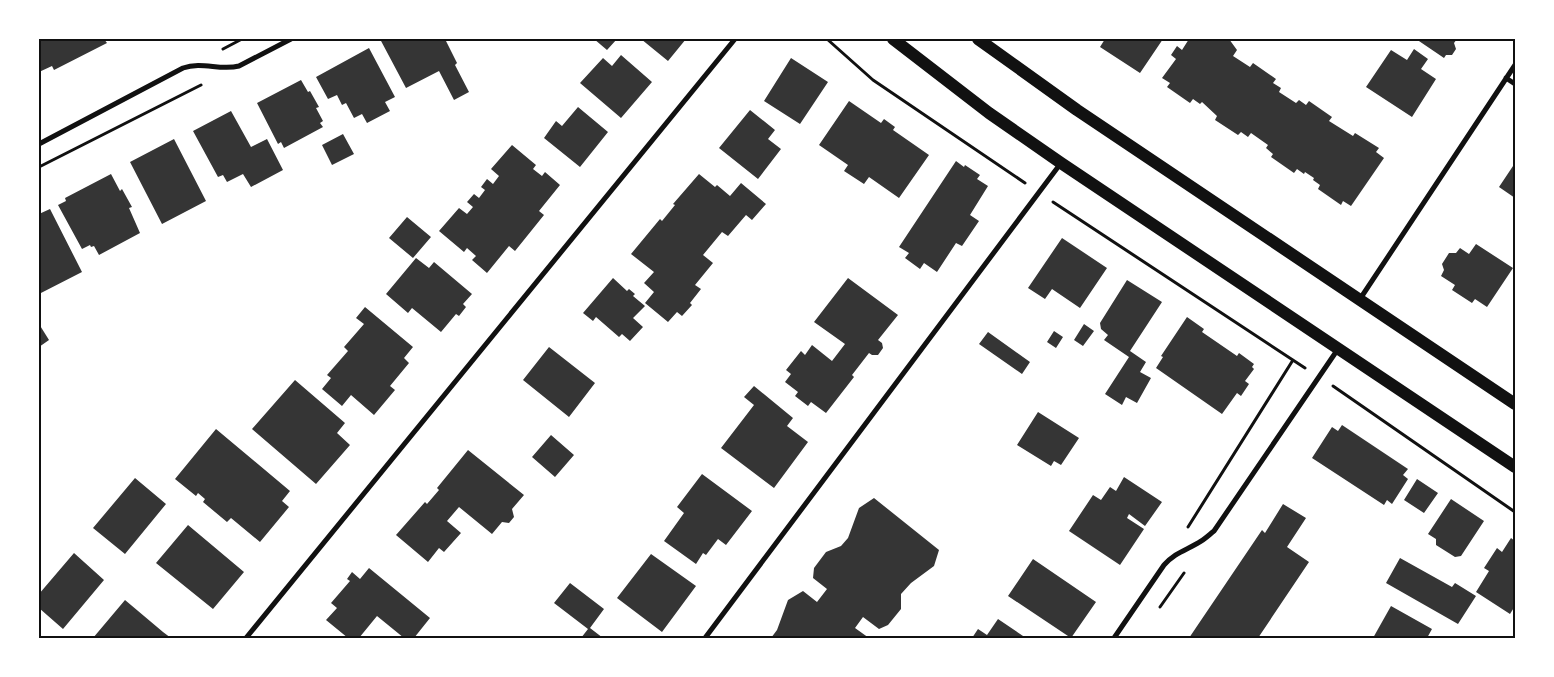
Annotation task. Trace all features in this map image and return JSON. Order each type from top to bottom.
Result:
[{"type":"main road","points":[[893,39],[982,108],[1061,163],[1515,467]]},
{"type":"main road","points":[[978,39],[1077,110],[1515,404]]},
{"type":"street","points":[[39,144],[184,68],[200,64],[232,68],[291,39]]},
{"type":"street","points":[[246,638],[735,39]]},
{"type":"street","points":[[1360,300],[1515,65]]},
{"type":"street","points":[[1506,78],[1515,84]]},
{"type":"street","points":[[704,638],[1061,163]]},
{"type":"street","points":[[1114,638],[1171,557],[1198,543],[1214,530],[1338,349]]},
{"type":"path","points":[[827,39],[873,80],[1039,193],[1319,377],[1515,512]]},
{"type":"path","points":[[39,168],[204,83]]},
{"type":"path","points":[[1184,532],[1292,360]]},
{"type":"path","points":[[1160,608],[1187,569]]},
{"type":"building","points":[[39,39],[104,39],[107,43],[54,70],[52,66],[39,72]]},
{"type":"building","points":[[380,39],[445,39],[457,63],[455,65],[469,92],[454,100],[439,71],[406,88]]},
{"type":"building","points":[[594,39],[617,39],[607,50]]},
{"type":"building","points":[[641,39],[686,39],[668,61]]},
{"type":"building","points":[[1105,39],[1163,39],[1140,73],[1100,47]]},
{"type":"building","points":[[1189,39],[1229,39],[1237,50],[1233,56],[1250,67],[1253,63],[1276,79],[1273,83],[1281,88],[1279,92],[1296,103],[1299,100],[1306,105],[1309,101],[1332,117],[1329,121],[1353,136],[1355,133],[1379,148],[1376,152],[1384,158],[1351,206],[1343,201],[1341,205],[1318,189],[1320,185],[1305,172],[1304,174],[1297,169],[1294,173],[1271,157],[1273,154],[1266,148],[1268,145],[1251,133],[1248,137],[1241,132],[1238,135],[1215,120],[1217,116],[1202,102],[1200,104],[1193,99],[1190,103],[1167,87],[1170,83],[1162,78],[1176,59],[1171,55],[1177,46],[1182,50]]},
{"type":"building","points":[[1416,39],[1457,39],[1454,43],[1456,49],[1452,55],[1446,55],[1444,58]]},
{"type":"building","points":[[369,48],[395,97],[385,102],[390,111],[367,123],[362,114],[354,118],[346,103],[342,105],[337,95],[328,99],[316,77]]},
{"type":"building","points":[[1414,49],[1428,59],[1421,69],[1436,79],[1412,117],[1366,87],[1391,50],[1407,60]]},
{"type":"building","points":[[621,55],[652,82],[621,118],[580,83],[603,58],[612,66]]},
{"type":"building","points":[[791,58],[828,82],[800,124],[764,101]]},
{"type":"building","points":[[301,80],[319,107],[316,108],[323,121],[320,123],[323,127],[284,148],[281,142],[278,144],[257,103]]},
{"type":"building","points":[[849,101],[881,123],[884,119],[895,127],[893,130],[929,155],[899,198],[869,177],[864,184],[844,171],[848,165],[819,145]]},
{"type":"building","points":[[578,107],[608,132],[580,167],[544,138],[556,121],[562,126]]},
{"type":"building","points":[[750,110],[775,130],[768,139],[781,149],[758,179],[719,148]]},
{"type":"building","points":[[231,111],[251,147],[267,139],[283,170],[251,187],[243,174],[227,182],[223,175],[218,177],[193,131]]},
{"type":"building","points":[[343,134],[354,154],[332,165],[322,145]]},
{"type":"building","points":[[174,139],[206,201],[162,224],[130,162]]},
{"type":"building","points":[[512,145],[536,165],[533,169],[542,176],[545,172],[560,185],[539,211],[544,215],[515,251],[509,246],[487,273],[472,260],[476,256],[467,248],[464,252],[439,231],[459,208],[467,214],[473,207],[467,202],[474,194],[479,198],[485,190],[481,187],[487,179],[493,184],[499,176],[491,169]]},
{"type":"building","points":[[956,161],[980,175],[977,179],[988,186],[970,215],[979,221],[962,246],[956,243],[937,272],[924,263],[920,269],[905,258],[909,253],[899,247]]},
{"type":"building","points":[[1515,163],[1515,198],[1499,187]]},
{"type":"building","points":[[111,174],[120,191],[122,189],[132,207],[129,208],[140,233],[99,255],[94,246],[91,247],[90,245],[82,249],[58,205],[66,201],[65,198]]},
{"type":"building","points":[[699,174],[730,196],[741,183],[766,204],[752,220],[746,215],[728,236],[722,232],[703,255],[713,263],[695,285],[701,289],[690,303],[692,305],[682,316],[677,312],[668,322],[645,303],[654,292],[644,283],[654,272],[631,254],[660,219],[662,221],[675,205],[673,204]]},
{"type":"building","points":[[50,209],[82,272],[39,294],[39,214]]},
{"type":"building","points":[[407,217],[431,237],[413,258],[389,238]]},
{"type":"building","points":[[1062,238],[1107,268],[1080,308],[1052,289],[1045,299],[1028,288]]},
{"type":"building","points":[[1476,244],[1513,268],[1487,307],[1475,299],[1472,303],[1452,290],[1455,285],[1441,276],[1444,270],[1442,264],[1449,253],[1456,253],[1460,248],[1469,254]]},
{"type":"building","points":[[416,258],[429,268],[434,262],[472,294],[463,304],[466,307],[459,316],[456,314],[441,332],[412,308],[408,313],[386,294]]},
{"type":"building","points":[[613,278],[627,291],[629,289],[635,294],[633,296],[645,306],[633,318],[643,327],[630,341],[622,334],[619,337],[596,317],[593,321],[583,313]]},
{"type":"building","points":[[848,278],[898,315],[878,340],[882,343],[883,348],[878,355],[869,353],[852,375],[854,377],[826,413],[811,402],[808,406],[795,396],[798,392],[785,382],[791,374],[786,370],[801,351],[805,355],[812,345],[832,361],[845,344],[814,322]]},
{"type":"building","points":[[1127,280],[1162,302],[1130,351],[1146,362],[1140,372],[1151,378],[1137,403],[1126,397],[1122,405],[1105,394],[1129,357],[1104,340],[1108,335],[1101,329],[1100,323]]},
{"type":"building","points":[[365,307],[413,347],[404,358],[409,363],[390,386],[395,390],[374,415],[351,395],[342,406],[322,389],[331,378],[327,375],[348,351],[344,347],[364,324],[356,318]]},
{"type":"building","points":[[1187,317],[1204,329],[1202,332],[1237,356],[1239,353],[1254,364],[1252,367],[1254,369],[1245,381],[1249,384],[1241,396],[1237,393],[1222,414],[1156,368],[1163,357],[1161,356]]},
{"type":"building","points":[[39,324],[49,340],[39,347]]},
{"type":"building","points":[[1084,324],[1094,331],[1083,346],[1074,340]]},
{"type":"building","points":[[1054,331],[1063,337],[1056,348],[1047,342]]},
{"type":"building","points":[[988,332],[1030,362],[1022,374],[979,344]]},
{"type":"building","points":[[549,347],[595,383],[569,417],[523,380]]},
{"type":"building","points":[[295,380],[345,423],[337,433],[350,445],[316,484],[252,429]]},
{"type":"building","points":[[754,386],[793,418],[787,426],[808,442],[774,488],[721,448],[754,405],[744,397]]},
{"type":"building","points":[[1038,412],[1079,438],[1061,465],[1054,461],[1051,466],[1017,445]]},
{"type":"building","points":[[1342,425],[1408,469],[1403,475],[1408,479],[1392,504],[1387,500],[1384,505],[1312,458],[1332,427],[1338,431]]},
{"type":"building","points":[[216,429],[290,491],[282,501],[289,507],[260,542],[231,518],[227,522],[203,502],[205,499],[198,493],[196,496],[175,479]]},
{"type":"building","points":[[551,435],[574,455],[555,477],[532,457]]},
{"type":"building","points":[[468,450],[524,495],[512,509],[514,517],[509,523],[502,522],[492,534],[459,507],[447,521],[461,533],[444,552],[439,548],[428,562],[396,535],[425,502],[427,504],[439,490],[437,488]]},
{"type":"building","points":[[702,474],[752,511],[726,545],[718,539],[706,555],[703,553],[696,564],[664,541],[684,513],[677,507]]},
{"type":"building","points":[[1124,477],[1162,502],[1145,526],[1129,514],[1127,518],[1144,529],[1120,565],[1069,531],[1093,495],[1101,500],[1110,487],[1116,491]]},
{"type":"building","points":[[135,478],[166,504],[125,554],[93,528]]},
{"type":"building","points":[[1417,479],[1438,493],[1424,513],[1404,500]]},
{"type":"building","points":[[874,498],[939,550],[934,566],[911,583],[901,594],[901,609],[888,625],[879,629],[863,617],[855,628],[869,638],[771,638],[777,630],[788,600],[803,591],[817,602],[827,589],[813,578],[814,568],[826,552],[841,546],[848,538],[859,508]]},
{"type":"building","points":[[1451,499],[1484,521],[1461,556],[1455,557],[1436,545],[1436,539],[1428,534]]},
{"type":"building","points":[[1283,504],[1306,518],[1287,547],[1309,562],[1258,638],[1189,638],[1262,530],[1265,533]]},
{"type":"building","points":[[188,525],[244,572],[213,609],[156,563]]},
{"type":"building","points":[[1511,538],[1515,541],[1515,606],[1510,614],[1476,592],[1489,571],[1484,568],[1497,548],[1502,552]]},
{"type":"building","points":[[74,553],[104,580],[63,629],[39,608],[39,594]]},
{"type":"building","points":[[651,554],[696,586],[662,632],[617,598]]},
{"type":"building","points":[[1400,558],[1452,587],[1455,583],[1476,596],[1458,624],[1386,583]]},
{"type":"building","points":[[1033,559],[1096,602],[1071,638],[1008,596]]},
{"type":"building","points":[[369,568],[430,618],[414,638],[404,638],[377,616],[359,638],[348,638],[326,620],[337,608],[331,603],[350,581],[347,579],[352,572],[360,579]]},
{"type":"building","points":[[570,583],[604,609],[590,628],[603,638],[581,638],[588,629],[554,603]]},
{"type":"building","points":[[125,600],[163,632],[171,638],[93,638]]},
{"type":"building","points":[[1391,606],[1432,629],[1427,638],[1373,638]]},
{"type":"building","points":[[998,619],[1026,638],[972,638],[978,629],[987,635]]}]
